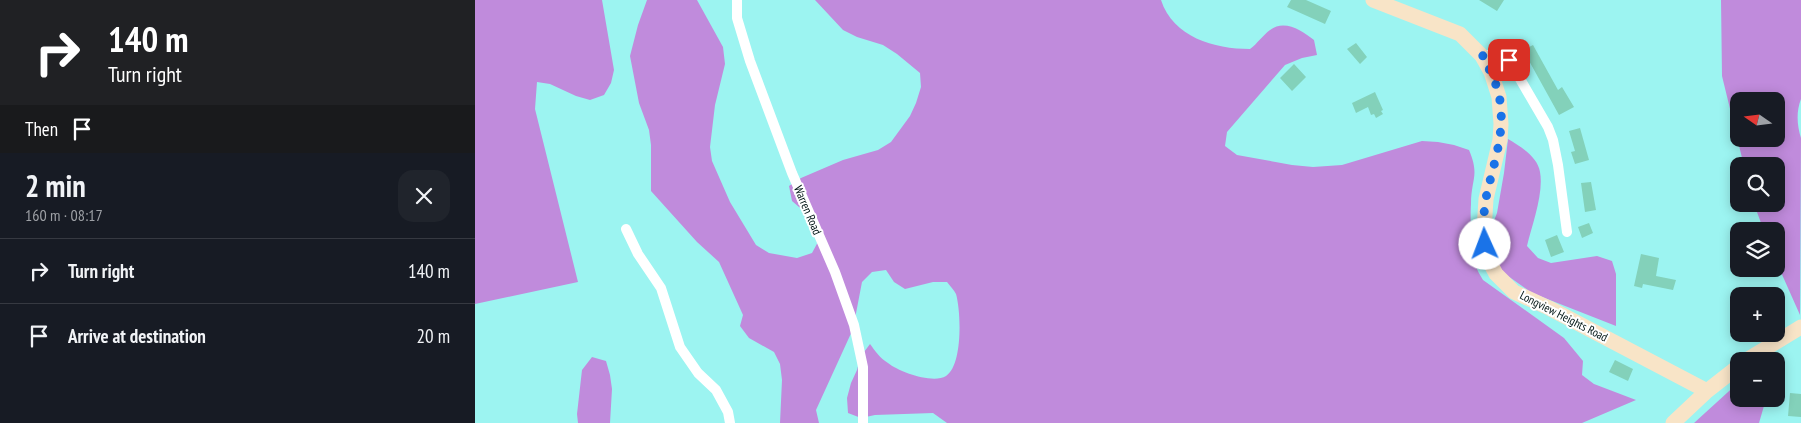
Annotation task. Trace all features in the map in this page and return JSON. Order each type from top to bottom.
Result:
[{"type":"street","name":"Warren Road","points":[[737,0],[737,18],[750,61],[792,173],[835,272],[854,325],[863,367],[863,423]]},
{"type":"street","name":"Longview Heights Road","points":[[1373,0],[1452,30],[1466,40],[1482,56],[1496,85],[1501,109],[1500,140],[1486,200],[1484,231],[1487,257],[1497,274],[1515,292],[1707,391]]},
{"type":"street","points":[[1482,56],[1501,53],[1509,60],[1548,127],[1558,165],[1567,232]]},
{"type":"street","points":[[626,229],[638,254],[661,288],[680,347],[698,374],[716,390],[728,412],[730,423]]},
{"type":"street","points":[[1759,352],[1801,326]]},
{"type":"street","points":[[1673,423],[1707,391],[1730,373]]},
{"type":"shaded area","points":[[475,0],[602,0],[614,70],[611,83],[604,95],[590,100],[550,84],[537,82],[535,109],[578,282],[475,304]]},
{"type":"shaded area","points":[[647,0],[697,0],[723,47],[725,64],[715,105],[710,147],[712,161],[730,202],[756,245],[769,253],[797,258],[812,253],[819,240],[820,225],[792,201],[789,186],[801,178],[843,160],[878,150],[891,142],[910,116],[921,87],[920,73],[897,54],[883,45],[857,37],[843,30],[815,0],[1161,0],[1167,13],[1185,32],[1223,47],[1250,49],[1267,32],[1276,27],[1287,26],[1293,28],[1314,40],[1317,55],[1302,58],[1285,65],[1227,132],[1225,146],[1237,155],[1313,167],[1342,165],[1422,141],[1454,145],[1469,150],[1474,166],[1471,196],[1472,244],[1476,268],[1483,280],[1564,338],[1583,361],[1582,375],[1594,384],[1636,400],[1582,423],[947,423],[933,413],[875,415],[861,418],[848,413],[847,398],[861,356],[870,344],[880,357],[893,366],[916,376],[933,379],[946,376],[952,370],[958,350],[960,325],[958,302],[956,294],[947,282],[933,282],[905,289],[894,282],[886,270],[872,272],[862,282],[853,329],[816,410],[819,423],[780,423],[782,380],[780,364],[774,352],[749,338],[740,326],[743,315],[719,262],[697,242],[651,191],[651,145],[649,130],[639,103],[630,56]]},
{"type":"shaded area","points":[[1721,0],[1801,0],[1801,99],[1798,109],[1801,138],[1800,315],[1783,277],[1785,277],[1785,222],[1761,222],[1757,212],[1785,212],[1785,157],[1742,157],[1740,148],[1785,148],[1785,92],[1730,92],[1730,109],[1722,76]]},
{"type":"shaded area","points":[[1508,139],[1532,157],[1540,172],[1539,199],[1527,246],[1538,258],[1551,263],[1597,256],[1612,261],[1616,274],[1616,326],[1532,293],[1498,269],[1490,241],[1492,226],[1497,213]]},
{"type":"shaded area","points":[[592,357],[606,361],[610,375],[612,389],[610,423],[578,423],[577,414],[582,370]]},
{"type":"shaded area","points":[[1730,390],[1730,407],[1764,407],[1759,423],[1694,423]]},
{"type":"building","points":[[1291,0],[1306,0],[1331,11],[1325,24],[1287,7]]},
{"type":"building","points":[[1479,0],[1504,0],[1497,11]]},
{"type":"building","points":[[1356,43],[1367,57],[1360,64],[1347,49]]},
{"type":"building","points":[[1533,45],[1558,90],[1562,87],[1574,107],[1559,115],[1523,50]]},
{"type":"building","points":[[1294,64],[1306,77],[1292,91],[1280,78]]},
{"type":"building","points":[[1375,92],[1383,114],[1376,118],[1374,114],[1371,115],[1368,107],[1356,113],[1352,103]]},
{"type":"building","points":[[1580,128],[1589,160],[1575,164],[1571,152],[1575,151],[1569,131]]},
{"type":"building","points":[[1591,182],[1596,210],[1585,212],[1581,183]]},
{"type":"building","points":[[1589,223],[1593,233],[1582,238],[1578,227]]},
{"type":"building","points":[[1557,235],[1564,252],[1551,257],[1545,240]]},
{"type":"building","points":[[1641,254],[1659,258],[1656,276],[1676,280],[1673,290],[1643,284],[1642,288],[1634,286]]},
{"type":"building","points":[[1615,360],[1633,369],[1628,381],[1609,372]]},
{"type":"building","points":[[1790,393],[1801,394],[1801,417],[1788,416]]},
{"type":"route","points":[[1485,244],[1486,200],[1500,140],[1501,109],[1496,85],[1482,56],[1501,53],[1509,60]]}]
